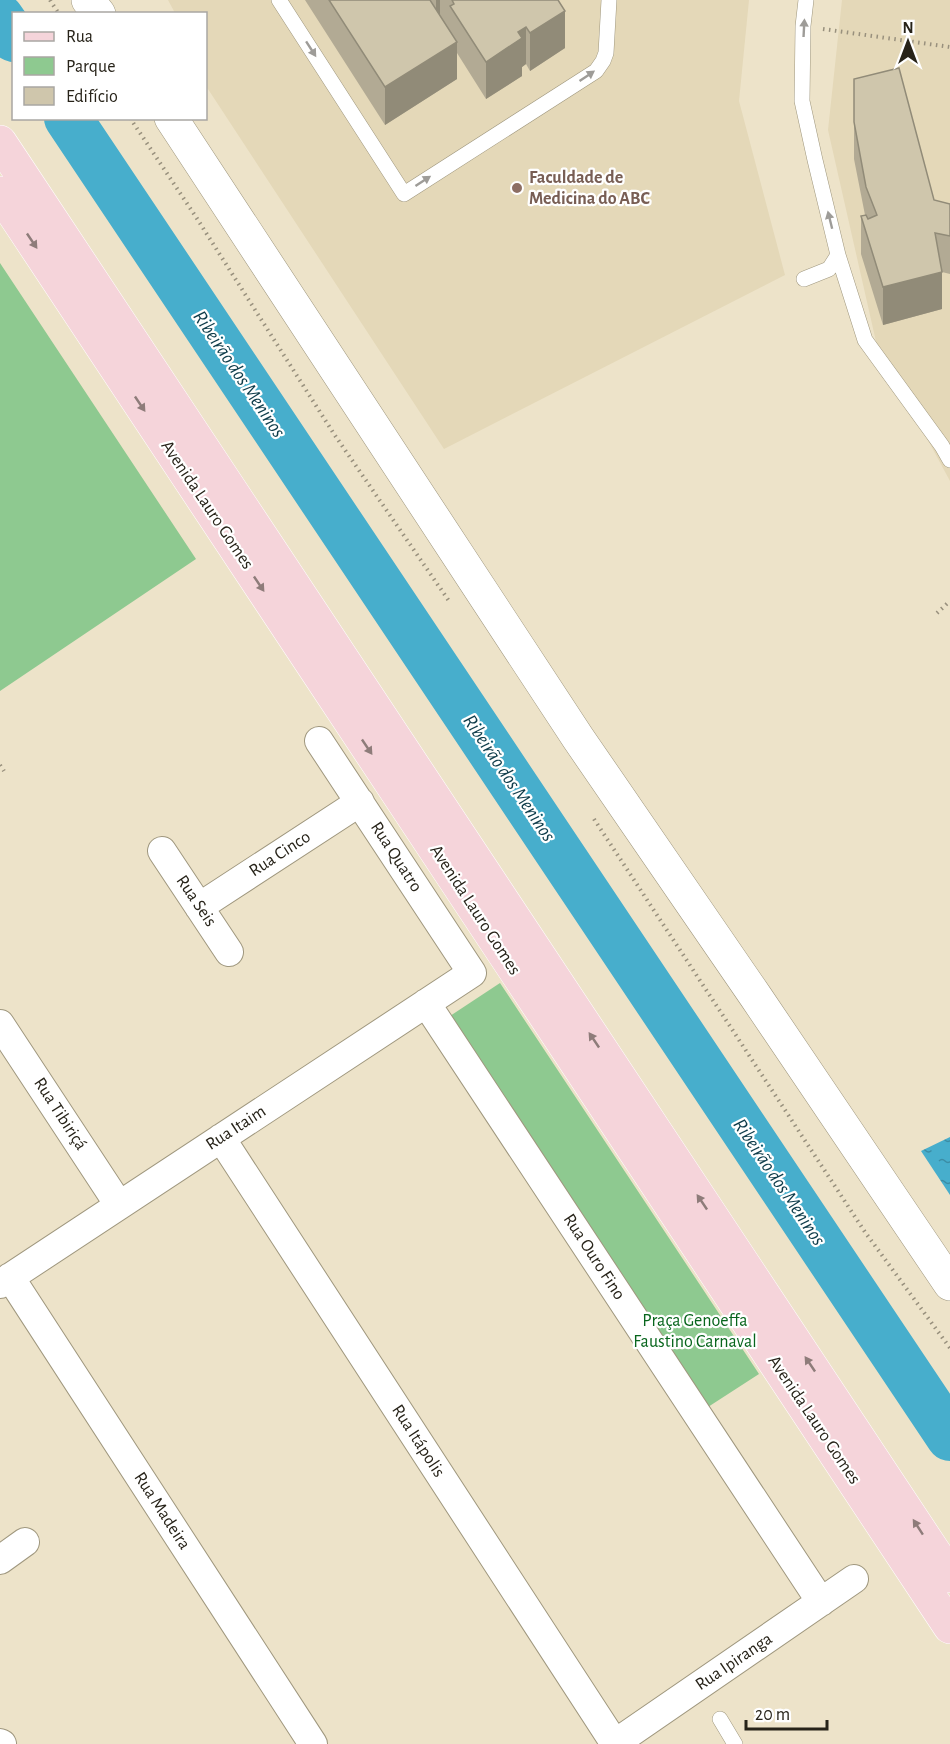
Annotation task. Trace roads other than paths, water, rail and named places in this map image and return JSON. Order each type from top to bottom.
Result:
[{"type":"main road","points":[[88,0],[97,12]]},
{"type":"main road","points":[[172,120],[578,738],[763,1006],[950,1284]]},
{"type":"main road","name":"Avenida Lauro Gomes","points":[[0,142],[950,1576]]},
{"type":"main road","name":"Avenida Lauro Gomes","points":[[0,193],[950,1627]]},
{"type":"street","name":"Rua Quatro","points":[[319,741],[472,973]]},
{"type":"street","name":"Rua Cinco","points":[[199,906],[360,802]]},
{"type":"street","name":"Rua Seis","points":[[162,851],[229,952]]},
{"type":"street","name":"Rua Itaim","points":[[5,1280],[472,973]]},
{"type":"street","name":"Rua Ouro Fino","points":[[426,1003],[821,1602]]},
{"type":"street","name":"Rua Tibiriçá","points":[[0,1024],[119,1204]]},
{"type":"street","name":"Rua Itápolis","points":[[221,1138],[615,1744]]},
{"type":"street","name":"Rua Madeira","points":[[5,1280],[313,1744]]},
{"type":"street","points":[[0,1560],[25,1542]]},
{"type":"street","name":"Rua Ipiranga","points":[[615,1744],[854,1579]]},
{"type":"lane","points":[[279,0],[404,194],[596,71],[606,53],[609,0]]},
{"type":"lane","points":[[806,0],[803,26],[802,101],[838,255],[865,340],[950,460]]},
{"type":"lane","points":[[804,279],[829,269],[838,255]]},
{"type":"lane","points":[[720,1719],[735,1744]]},
{"type":"water","points":[[950,1137],[950,1195],[921,1151]]},
{"type":"waterway","name":"Ribeirão dos Meninos","points":[[0,18],[12,35]]},
{"type":"waterway","name":"Ribeirão dos Meninos","points":[[69,120],[950,1437]]},
{"type":"place","name":"Faculdade de Medicina do ABC","points":[[517,188]]},
{"type":"park label","name":"Praça Genoeffa Faustino Carnaval","points":[[695,1331]]}]
